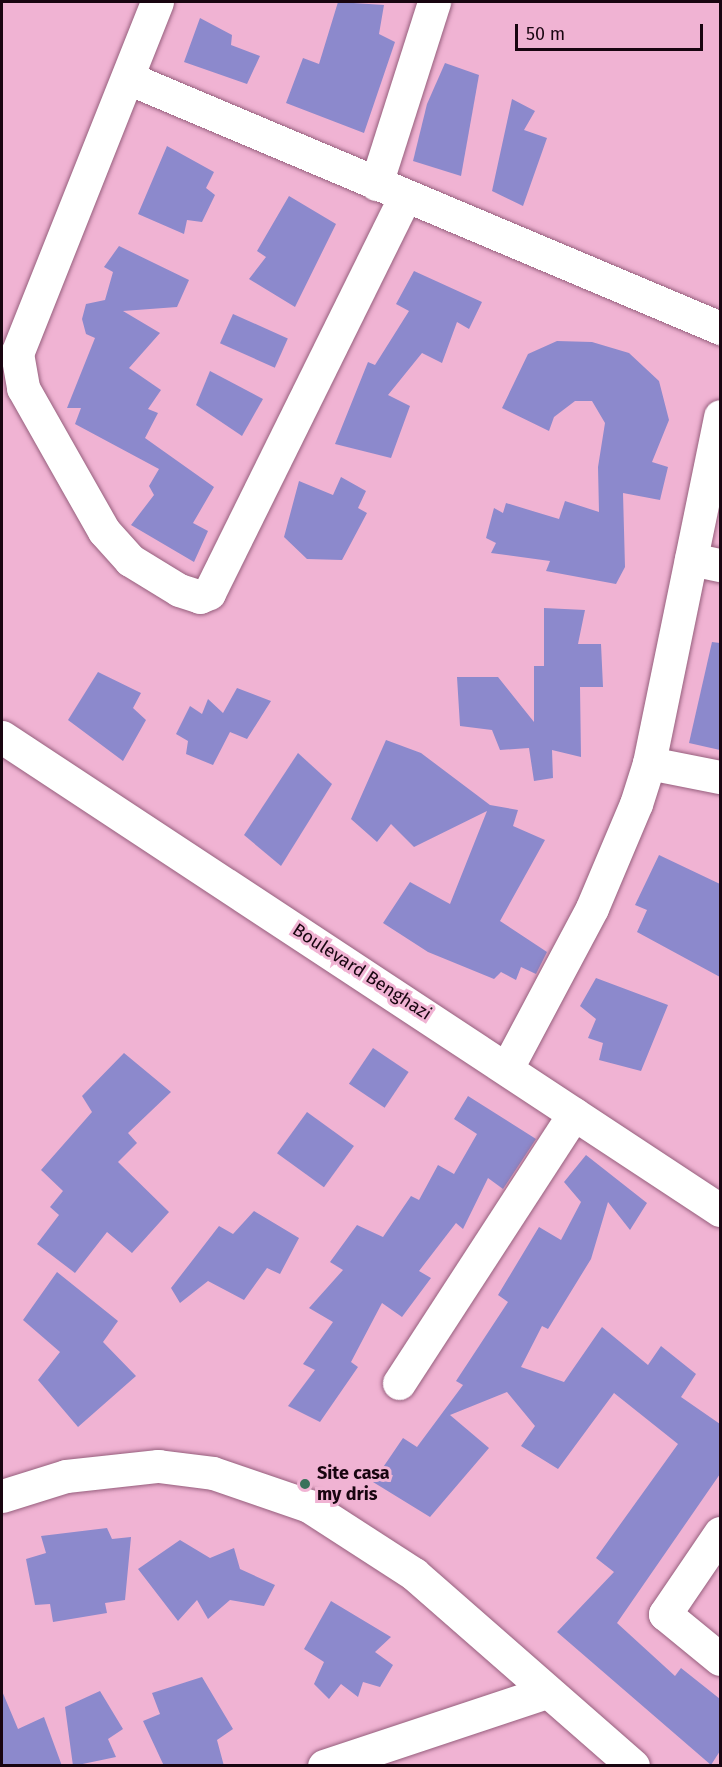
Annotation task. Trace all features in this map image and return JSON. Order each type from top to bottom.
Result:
[{"type":"street","points":[[157,2],[23,332],[17,369],[23,388],[116,547],[179,590],[200,597],[215,584],[391,190],[434,2]]},
{"type":"street","points":[[128,78],[720,328]]},
{"type":"street","points":[[507,1068],[592,908],[649,763],[706,562],[720,416]]},
{"type":"street","name":"Boulevard Benghazi","points":[[2,736],[720,1210]]},
{"type":"street","points":[[649,763],[720,777]]},
{"type":"street","points":[[399,1383],[574,1114]]},
{"type":"street","points":[[2,1496],[66,1476],[158,1466],[213,1473],[309,1506],[414,1574],[633,1766]]},
{"type":"street","points":[[720,1533],[665,1614],[720,1659]]},
{"type":"street","points":[[324,1766],[547,1692]]},
{"type":"building","points":[[338,2],[384,5],[379,34],[395,42],[364,133],[286,103],[303,58],[319,64]]},
{"type":"building","points":[[200,18],[232,35],[231,45],[260,56],[247,84],[184,62]]},
{"type":"building","points":[[445,63],[479,75],[461,176],[413,161],[427,104]]},
{"type":"building","points":[[512,99],[535,111],[524,130],[547,138],[523,206],[492,191]]},
{"type":"building","points":[[167,146],[214,172],[206,188],[215,195],[202,222],[187,220],[184,234],[138,214]]},
{"type":"building","points":[[289,196],[336,224],[295,307],[249,279],[266,257],[257,251]]},
{"type":"building","points":[[119,246],[189,280],[177,307],[123,311],[160,333],[129,368],[161,390],[148,409],[158,413],[145,438],[214,487],[193,523],[208,531],[194,562],[131,525],[154,495],[149,486],[159,469],[75,424],[81,408],[67,408],[95,338],[86,334],[82,319],[86,304],[105,300],[113,272],[104,267]]},
{"type":"building","points":[[414,271],[482,302],[469,329],[457,322],[442,363],[422,353],[388,395],[410,406],[391,458],[335,444],[368,362],[375,365],[409,311],[396,304]]},
{"type":"building","points":[[233,314],[288,338],[275,368],[220,343]]},
{"type":"building","points":[[557,341],[592,342],[629,353],[659,381],[669,420],[652,462],[668,467],[660,500],[623,493],[625,567],[616,584],[546,571],[550,561],[491,553],[496,543],[486,538],[494,508],[503,513],[506,503],[559,519],[565,501],[599,512],[598,467],[605,423],[592,401],[575,401],[554,417],[549,431],[502,408],[528,354]]},
{"type":"building","points":[[210,371],[263,399],[242,436],[196,405]]},
{"type":"building","points":[[341,477],[366,491],[358,508],[367,513],[342,560],[307,559],[284,537],[299,481],[333,495]]},
{"type":"building","points":[[544,608],[585,610],[578,644],[601,644],[603,687],[580,687],[581,757],[552,750],[553,778],[534,781],[529,748],[500,750],[492,730],[460,726],[457,677],[498,677],[534,722],[534,666],[544,666]]},
{"type":"building","points":[[712,642],[720,643],[720,750],[689,743]]},
{"type":"building","points":[[98,672],[141,693],[133,708],[146,720],[123,761],[68,720]]},
{"type":"building","points":[[237,688],[271,701],[247,739],[230,732],[213,765],[186,754],[188,741],[176,734],[190,706],[202,714],[208,699],[223,713]]},
{"type":"building","points":[[386,740],[421,753],[490,805],[518,810],[513,826],[545,840],[500,921],[547,952],[536,974],[521,967],[516,980],[501,972],[494,979],[428,952],[383,923],[410,882],[450,904],[487,811],[414,847],[391,824],[377,842],[351,819]]},
{"type":"building","points":[[298,753],[332,784],[281,866],[244,835]]},
{"type":"building","points":[[659,855],[720,884],[720,977],[637,932],[647,910],[635,905]]},
{"type":"building","points":[[596,978],[668,1005],[641,1071],[599,1060],[603,1043],[588,1038],[596,1019],[580,1006]]},
{"type":"building","points":[[373,1048],[409,1072],[385,1108],[349,1084]]},
{"type":"building","points":[[124,1053],[171,1092],[128,1133],[137,1143],[118,1162],[169,1212],[132,1253],[107,1232],[75,1273],[37,1244],[59,1215],[50,1207],[63,1191],[41,1170],[92,1112],[82,1096]]},
{"type":"building","points":[[468,1096],[536,1139],[503,1189],[488,1178],[463,1229],[456,1223],[419,1271],[431,1278],[402,1317],[382,1303],[351,1362],[358,1367],[320,1422],[288,1406],[315,1370],[303,1364],[333,1322],[309,1308],[343,1270],[330,1262],[357,1225],[383,1237],[411,1196],[419,1200],[438,1165],[454,1174],[477,1134],[454,1119]]},
{"type":"building","points":[[307,1112],[354,1146],[324,1187],[277,1153]]},
{"type":"building","points":[[586,1155],[647,1203],[630,1230],[608,1202],[591,1259],[548,1329],[542,1326],[521,1367],[564,1382],[602,1327],[648,1365],[661,1346],[696,1374],[681,1397],[720,1424],[720,1474],[617,1623],[675,1676],[681,1668],[720,1699],[720,1751],[711,1765],[557,1632],[614,1572],[596,1558],[678,1444],[614,1393],[558,1469],[521,1446],[535,1426],[507,1392],[450,1415],[489,1448],[430,1517],[373,1482],[403,1438],[417,1447],[463,1385],[456,1381],[508,1302],[498,1295],[539,1227],[561,1240],[581,1202],[564,1182]]},
{"type":"building","points":[[254,1211],[299,1238],[280,1274],[267,1268],[244,1300],[208,1281],[180,1303],[171,1288],[219,1226],[233,1234]]},
{"type":"building","points":[[57,1272],[118,1321],[103,1342],[136,1376],[78,1427],[38,1380],[60,1352],[23,1320]]},
{"type":"building","points":[[107,1528],[112,1539],[131,1537],[125,1600],[105,1603],[107,1613],[53,1622],[50,1604],[35,1605],[26,1559],[46,1553],[41,1536]]},
{"type":"building","points":[[180,1540],[210,1558],[234,1548],[240,1569],[275,1585],[264,1606],[230,1600],[208,1619],[197,1600],[178,1621],[138,1569]]},
{"type":"building","points":[[331,1601],[391,1637],[375,1652],[393,1665],[380,1687],[363,1682],[358,1697],[341,1684],[329,1699],[314,1684],[324,1662],[304,1649]]},
{"type":"building","points":[[202,1677],[233,1729],[217,1740],[224,1766],[164,1766],[143,1721],[160,1714],[152,1693]]},
{"type":"building","points":[[2,1691],[18,1729],[44,1717],[62,1766],[2,1766]]},
{"type":"building","points":[[100,1691],[123,1729],[108,1739],[116,1757],[73,1766],[65,1707]]},
{"type":"place","name":"Site casa my dris","points":[[305,1484]]}]
